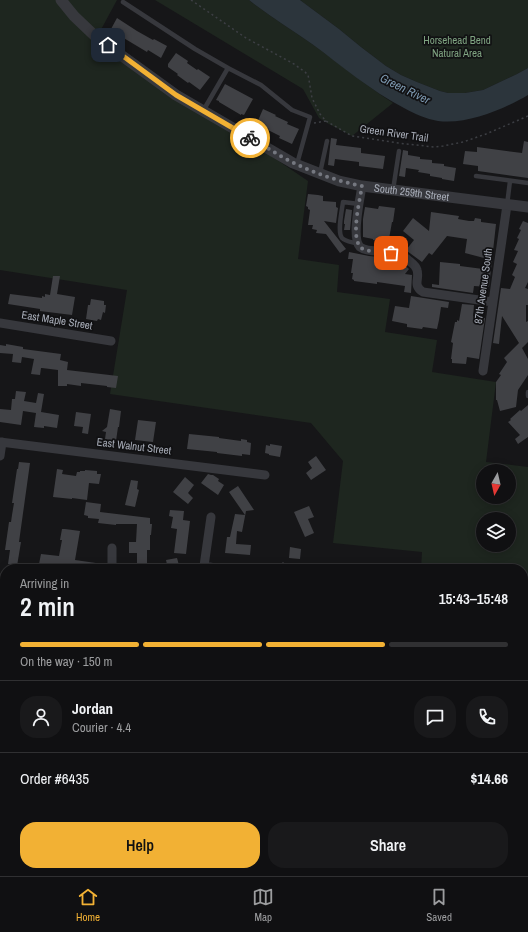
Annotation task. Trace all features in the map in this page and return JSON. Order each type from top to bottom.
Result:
[{"type":"street","name":"South 259th Street","points":[[61,0],[74,16],[96,37],[176,95],[241,133],[298,164],[320,174],[339,181],[362,186],[528,207]]},
{"type":"street","points":[[362,186],[356,231],[358,244],[369,250],[391,253],[405,257],[416,268],[418,273],[417,285],[419,290],[423,292],[493,302]]},
{"type":"street","name":"87th Avenue South","points":[[484,371],[507,204]]},
{"type":"street","name":"East Maple Street","points":[[0,323],[111,341]]},
{"type":"street","points":[[0,456],[1,442]]},
{"type":"street","name":"East Walnut Street","points":[[1,442],[265,475]]},
{"type":"street","points":[[204,564],[211,517]]},
{"type":"street","points":[[112,548],[112,564]]},
{"type":"lane","points":[[123,2],[195,49],[260,85],[292,110],[310,117],[298,164]]},
{"type":"lane","points":[[204,111],[228,68]]},
{"type":"lane","points":[[320,174],[327,141]]},
{"type":"lane","points":[[394,190],[398,151]]},
{"type":"lane","points":[[476,176],[528,183]]},
{"type":"lane","points":[[507,204],[510,181]]},
{"type":"lane","points":[[358,244],[342,238],[340,231],[343,202],[359,204]]},
{"type":"path","name":"Green River Trail","points":[[191,0],[246,38],[306,72],[308,75],[312,98],[320,114],[326,121],[352,136],[398,143],[443,146],[463,142],[486,134],[528,116]]},
{"type":"path","points":[[308,124],[326,121]]},
{"type":"green space","points":[[0,0],[117,0],[97,37],[308,181],[298,259],[339,265],[337,292],[390,299],[385,332],[437,340],[432,372],[496,382],[486,462],[503,464],[476,464],[476,504],[516,504],[516,466],[528,467],[528,564],[421,564],[422,552],[333,543],[343,461],[311,423],[110,394],[127,290],[0,270]]},
{"type":"green space","points":[[155,0],[249,0],[393,103],[352,136],[319,118],[303,89]]},
{"type":"green space","name":"Horsehead Bend Natural Area","points":[[300,0],[528,0],[528,68],[483,90],[465,93],[448,93],[440,91],[401,75],[386,66]]},
{"type":"water","name":"Green River","points":[[249,0],[300,0],[386,66],[417,82],[448,93],[465,93],[483,90],[528,68],[528,95],[508,106],[485,115],[461,121],[449,122],[425,118],[380,94]]},
{"type":"building","points":[[117,18],[153,40],[154,39],[167,46],[161,58],[148,50],[147,52],[111,29]]},
{"type":"building","points":[[176,53],[188,61],[187,63],[210,77],[200,90],[189,82],[188,83],[168,67],[168,64]]},
{"type":"building","points":[[225,84],[253,99],[244,115],[241,115],[216,100]]},
{"type":"building","points":[[263,109],[288,122],[287,124],[299,129],[292,144],[279,138],[280,136],[257,123]]},
{"type":"building","points":[[331,138],[337,139],[336,145],[361,148],[361,153],[385,156],[383,169],[359,166],[359,162],[335,159],[334,166],[328,165]]},
{"type":"building","points":[[524,141],[528,142],[528,178],[478,171],[478,166],[463,164],[465,151],[477,152],[477,147],[522,153]]},
{"type":"building","points":[[403,150],[408,151],[408,155],[420,157],[420,159],[432,160],[432,163],[444,164],[444,166],[456,168],[454,181],[430,176],[430,174],[418,172],[419,170],[406,168],[405,177],[399,176]]},
{"type":"building","points":[[308,194],[323,196],[323,201],[336,202],[336,207],[338,208],[336,223],[324,221],[346,249],[340,253],[326,234],[316,233],[317,230],[312,229],[313,225],[308,225],[310,210],[306,206]]},
{"type":"building","points":[[379,206],[395,208],[389,239],[387,239],[387,242],[363,237],[365,207],[378,209]]},
{"type":"building","points":[[346,209],[352,210],[350,230],[344,230]]},
{"type":"building","points":[[431,212],[459,216],[458,219],[469,221],[474,221],[475,218],[481,219],[481,222],[496,224],[489,287],[474,286],[473,293],[432,287],[432,284],[439,285],[440,262],[460,264],[460,266],[483,269],[484,258],[465,253],[467,239],[447,236],[432,255],[429,253],[422,262],[407,251],[406,250],[414,240],[403,231],[413,218],[429,231]]},
{"type":"building","points":[[523,221],[528,223],[528,282],[525,288],[528,289],[526,322],[528,321],[528,342],[522,348],[528,359],[528,375],[518,390],[516,407],[500,411],[496,400],[496,382],[501,375],[499,374],[507,362],[504,358],[519,343],[502,316],[499,344],[493,343],[501,288],[510,289],[515,277],[512,275],[517,264],[513,262],[518,251],[514,250],[519,239],[517,238],[521,230],[519,229]]},
{"type":"building","points":[[349,252],[390,258],[401,262],[409,269],[405,274],[412,275],[411,293],[404,292],[405,286],[377,282],[377,284],[354,281],[352,279],[353,273],[351,273],[353,259],[348,259]]},
{"type":"building","points":[[53,276],[60,276],[57,294],[75,297],[72,315],[40,311],[40,309],[8,304],[10,294],[42,298],[42,296],[45,297],[45,294],[50,295]]},
{"type":"building","points":[[411,296],[449,302],[448,308],[441,307],[437,329],[407,327],[407,324],[392,321],[395,306],[409,308]]},
{"type":"building","points":[[91,299],[104,301],[104,305],[106,305],[105,313],[103,312],[101,320],[98,319],[97,321],[86,319],[88,305],[90,305]]},
{"type":"building","points":[[462,304],[474,305],[473,316],[485,318],[479,359],[467,357],[466,364],[452,363],[451,359],[453,343],[451,342],[455,322],[457,322],[457,320],[459,321]]},
{"type":"building","points":[[6,344],[23,347],[23,349],[61,354],[60,360],[68,362],[67,370],[118,376],[116,388],[81,383],[81,386],[67,384],[67,386],[58,386],[58,370],[41,368],[40,375],[31,374],[34,359],[22,357],[21,363],[12,362],[13,354],[0,353],[0,345],[6,346]]},
{"type":"building","points":[[16,391],[26,392],[24,401],[36,403],[38,393],[44,394],[41,412],[59,415],[57,428],[44,426],[44,428],[34,427],[36,413],[23,411],[21,425],[0,422],[0,409],[11,410],[12,399],[15,399]]},
{"type":"building","points":[[528,405],[528,437],[518,444],[515,439],[520,435],[508,422],[520,410],[521,411]]},
{"type":"building","points":[[110,409],[121,411],[116,441],[105,439],[106,432],[102,431],[107,427]]},
{"type":"building","points":[[76,412],[91,414],[88,434],[82,433],[83,427],[74,426]]},
{"type":"building","points":[[138,420],[156,422],[153,442],[135,440]]},
{"type":"building","points":[[189,434],[241,441],[241,439],[247,440],[247,442],[251,443],[250,455],[242,454],[242,456],[187,449]]},
{"type":"building","points":[[270,444],[282,446],[280,457],[265,453],[266,445],[270,446]]},
{"type":"building","points":[[316,456],[326,470],[311,480],[306,473],[312,468],[308,462]]},
{"type":"building","points":[[19,462],[30,463],[17,564],[8,564],[10,550],[5,550],[9,522],[11,522],[14,503],[12,503]]},
{"type":"building","points":[[57,469],[63,470],[62,474],[76,476],[77,472],[80,471],[97,471],[97,474],[101,474],[99,484],[89,483],[87,500],[53,497]]},
{"type":"building","points":[[208,474],[219,479],[218,481],[224,485],[218,495],[201,483]]},
{"type":"building","points":[[185,477],[194,485],[188,493],[193,498],[188,504],[173,492]]},
{"type":"building","points":[[131,480],[138,481],[137,489],[139,490],[135,507],[125,505]]},
{"type":"building","points":[[238,486],[254,510],[246,511],[242,532],[237,531],[236,544],[251,545],[250,555],[225,553],[227,537],[230,537],[235,514],[245,515],[229,492]]},
{"type":"building","points":[[86,502],[101,504],[100,512],[150,518],[150,524],[152,524],[150,550],[147,550],[147,564],[137,564],[137,553],[129,553],[129,542],[136,542],[137,524],[116,525],[98,523],[99,519],[88,518],[88,516],[84,515]]},
{"type":"building","points":[[309,506],[314,517],[308,519],[314,533],[305,537],[294,512]]},
{"type":"building","points":[[170,510],[184,511],[183,520],[190,521],[186,554],[174,553],[177,529],[171,528],[173,517],[169,516]]},
{"type":"building","points":[[62,529],[80,531],[75,560],[96,564],[39,564],[41,554],[59,556],[62,540],[60,540]]},
{"type":"building","points":[[290,547],[301,549],[300,559],[289,558]]},
{"type":"building","points":[[177,558],[179,564],[167,564],[166,560]]},
{"type":"way so far","points":[[250,138],[293,162],[316,172],[339,181],[362,186],[356,227],[358,244],[365,250],[391,253]]},
{"type":"route","points":[[108,45],[176,95],[250,138]]}]
